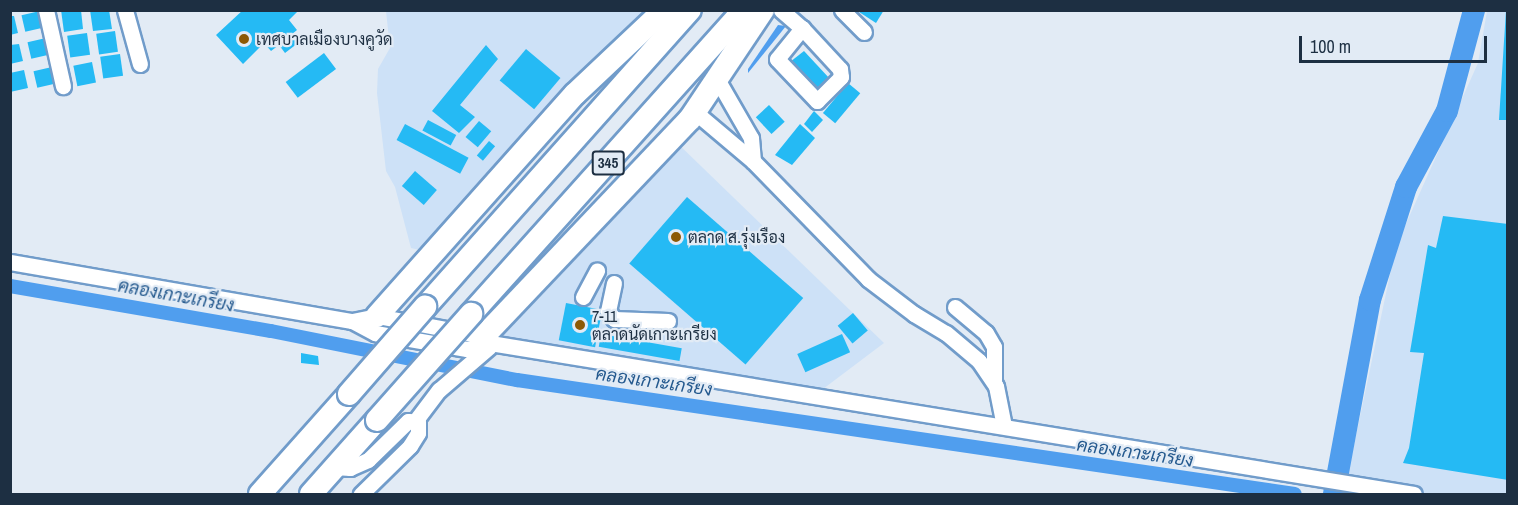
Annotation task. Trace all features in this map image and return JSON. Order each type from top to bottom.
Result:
[{"type":"main road","points":[[377,316],[575,94],[664,10]]},
{"type":"main road","name":"345","points":[[260,495],[690,10]]},
{"type":"main road","name":"345","points":[[310,495],[744,10]]},
{"type":"main road","points":[[489,341],[694,112],[763,10]]},
{"type":"main road","points":[[575,94],[597,116]]},
{"type":"main road","points":[[647,121],[672,138]]},
{"type":"street","points":[[46,10],[63,86]]},
{"type":"street","points":[[125,10],[140,64]]},
{"type":"street","points":[[781,10],[802,28],[837,63],[841,73],[817,101],[777,60],[802,28]]},
{"type":"street","points":[[842,10],[864,32]]},
{"type":"street","points":[[717,79],[751,138],[753,161]]},
{"type":"street","points":[[694,112],[753,161],[868,279],[914,314],[946,333],[979,361],[994,380]]},
{"type":"street","points":[[10,262],[352,321],[375,333],[467,349],[489,341]]},
{"type":"street","points":[[583,297],[597,271]]},
{"type":"street","points":[[614,283],[608,311],[614,319],[668,321]]},
{"type":"street","points":[[955,306],[990,339],[996,359],[994,380],[1004,426]]},
{"type":"street","points":[[352,321],[377,316],[489,341],[1414,495]]},
{"type":"street","points":[[335,467],[350,468],[368,460],[403,426],[416,420],[439,390],[471,362],[489,341]]},
{"type":"street","points":[[362,495],[415,440],[419,427],[416,420]]},
{"type":"shaded area","points":[[386,11],[665,11],[433,253],[411,248],[395,187],[386,171],[377,93],[378,69],[390,48]]},
{"type":"shaded area","points":[[1487,11],[1507,11],[1507,494],[1422,494],[1346,483],[1396,246],[1478,63]]},
{"type":"shaded area","name":"ตลาด ส.รุ่งเรือง","points":[[672,138],[884,343],[815,395],[484,336]]},
{"type":"water","points":[[778,25],[786,26],[748,73],[748,69]]},
{"type":"building","points":[[61,10],[81,10],[83,29],[64,32]]},
{"type":"building","points":[[90,10],[109,10],[112,29],[93,31]]},
{"type":"building","name":"เทศบาลเมืองบางคูวัด","points":[[243,10],[299,10],[289,20],[297,30],[291,35],[298,43],[285,53],[279,45],[271,51],[264,43],[243,64],[216,35]]},
{"type":"building","points":[[856,10],[884,10],[876,23]]},
{"type":"building","points":[[1506,10],[1508,10],[1508,120],[1499,120]]},
{"type":"building","points":[[40,11],[44,28],[25,32],[21,15]]},
{"type":"building","points":[[10,16],[14,16],[18,33],[10,35]]},
{"type":"building","points":[[115,31],[118,52],[99,54],[96,34]]},
{"type":"building","points":[[87,33],[90,55],[70,58],[67,36]]},
{"type":"building","points":[[46,38],[50,55],[31,59],[27,42]]},
{"type":"building","points":[[19,44],[23,61],[10,64],[10,45]]},
{"type":"building","points":[[486,45],[498,59],[460,105],[475,117],[459,133],[432,111]]},
{"type":"building","points":[[526,49],[560,78],[534,109],[500,80]]},
{"type":"building","points":[[804,51],[830,79],[819,89],[790,62]]},
{"type":"building","points":[[324,53],[336,69],[298,98],[286,82]]},
{"type":"building","points":[[120,54],[123,76],[103,79],[100,57]]},
{"type":"building","points":[[92,62],[96,83],[77,86],[73,66]]},
{"type":"building","points":[[52,67],[56,84],[37,88],[33,71]]},
{"type":"building","points":[[24,70],[28,88],[10,92],[10,73]]},
{"type":"building","points":[[848,83],[860,93],[835,123],[823,113]]},
{"type":"building","points":[[769,105],[785,122],[772,134],[756,117]]},
{"type":"building","points":[[814,111],[823,120],[812,132],[804,124]]},
{"type":"building","points":[[428,120],[456,135],[451,146],[422,131]]},
{"type":"building","points":[[479,121],[491,131],[478,147],[466,137]]},
{"type":"building","points":[[405,124],[469,158],[460,174],[397,140]]},
{"type":"building","points":[[800,124],[815,138],[792,165],[775,155]]},
{"type":"building","points":[[489,141],[495,146],[483,161],[477,156]]},
{"type":"building","points":[[415,171],[437,190],[424,205],[402,186]]},
{"type":"building","points":[[687,197],[803,298],[745,364],[629,263]]},
{"type":"building","points":[[1443,216],[1508,224],[1508,480],[1403,463],[1409,448],[1424,353],[1410,352],[1428,245],[1436,248]]},
{"type":"building","name":"7-11 ตลาดนัดเกาะเกรียง","points":[[566,303],[602,310],[595,347],[559,340]]},
{"type":"building","points":[[853,313],[868,331],[852,343],[838,326]]},
{"type":"building","points":[[601,334],[682,348],[679,361],[599,347]]},
{"type":"building","points":[[842,334],[850,352],[805,372],[797,354]]},
{"type":"building","points":[[301,353],[318,356],[319,365],[301,363]]},
{"type":"waterway","points":[[1334,494],[1370,300],[1406,187],[1447,111],[1474,10]]},
{"type":"waterway","name":"คลองเกาะเกรียง","points":[[10,286],[271,331],[517,380],[1295,494]]},
{"type":"place","name":"เทศบาลเมืองบางคูวัด","points":[[244,39]]},
{"type":"place","name":"ตลาด ส.รุ่งเรือง","points":[[676,237]]},
{"type":"place","name":"7-11 ตลาดนัดเกาะเกรียง","points":[[580,325]]}]
